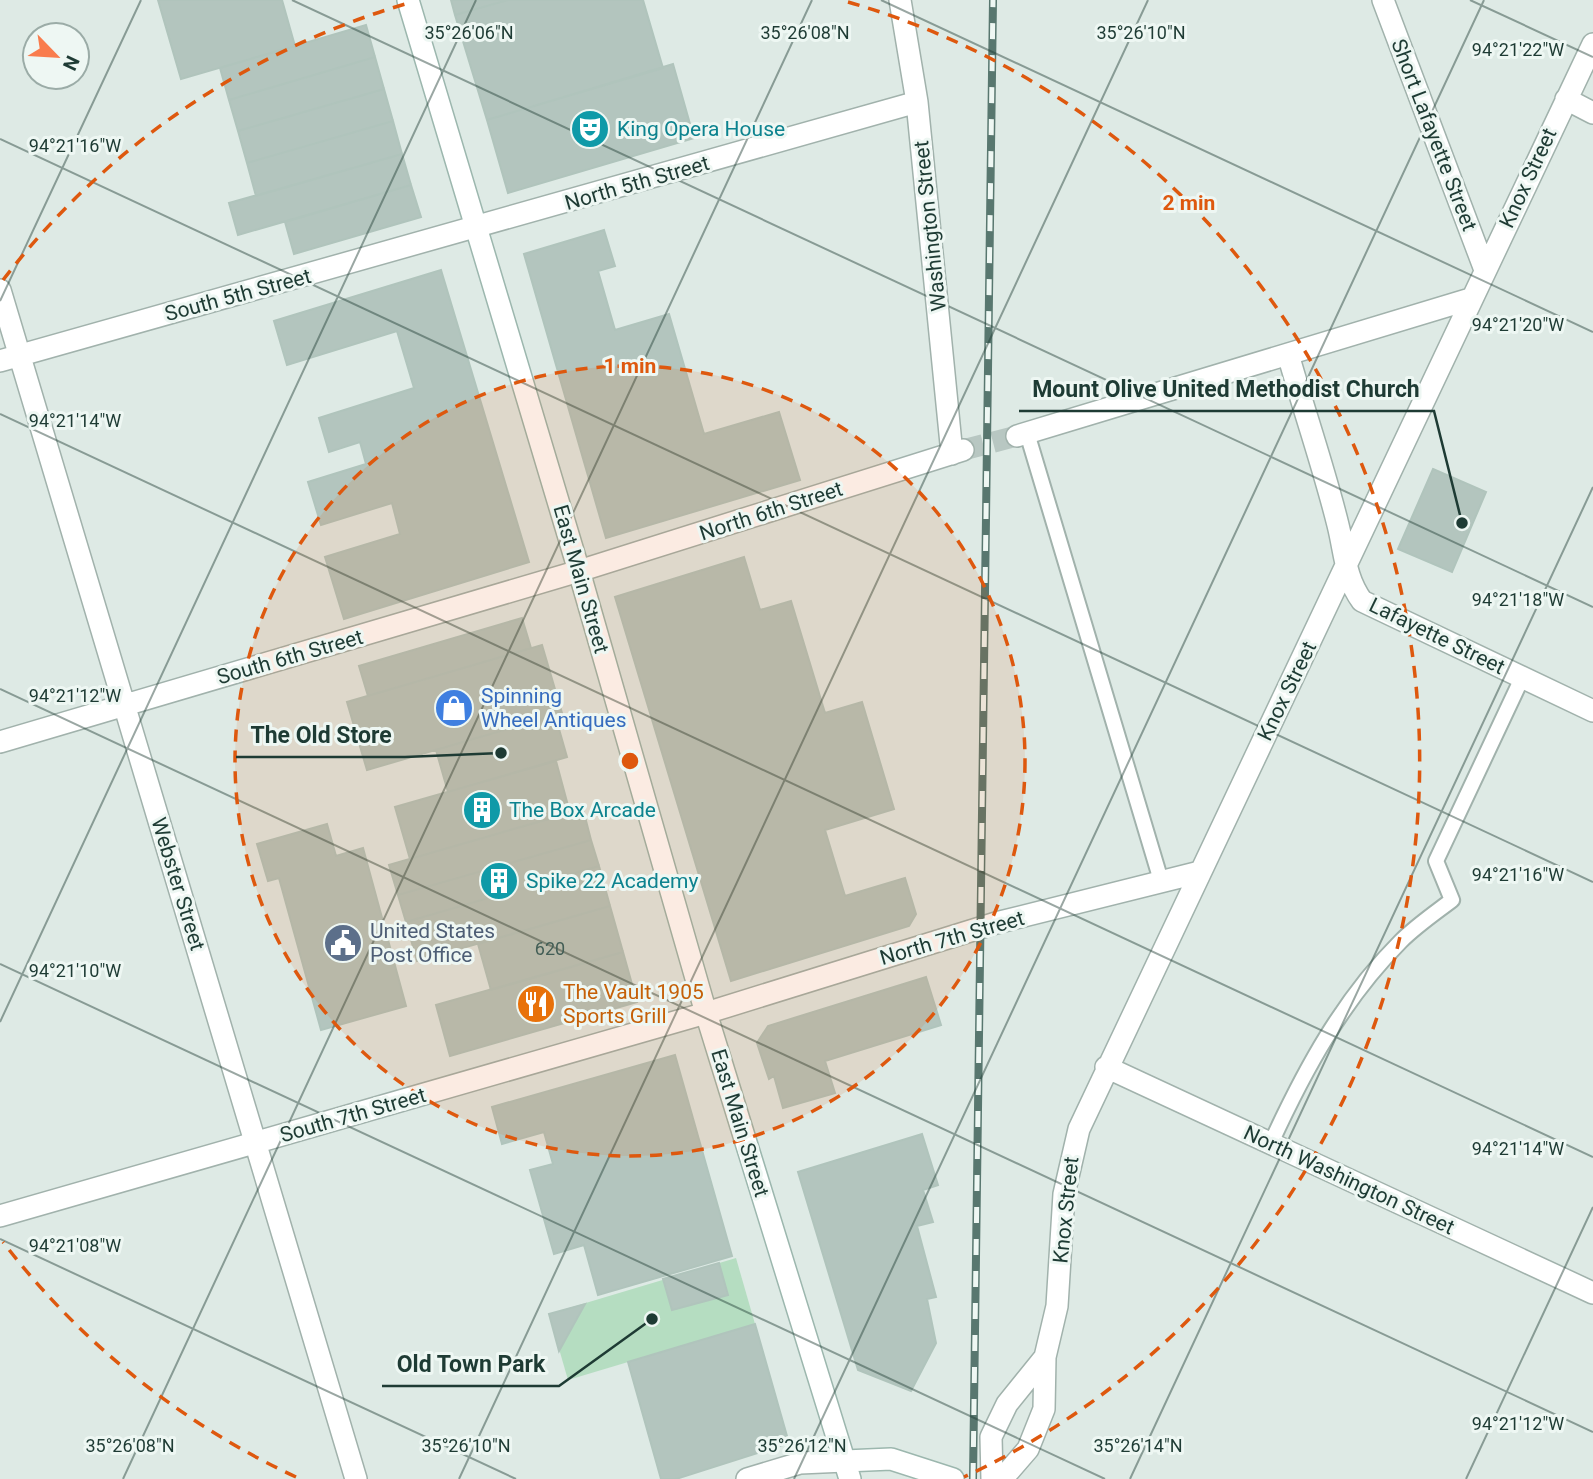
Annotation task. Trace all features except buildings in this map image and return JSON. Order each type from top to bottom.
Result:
[{"type":"street","name":"East Main Street","points":[[408,0],[579,571],[706,1013],[848,1470]]},
{"type":"street","name":"Washington Street","points":[[900,0],[917,102],[958,452]]},
{"type":"street","name":"Short Lafayette Street","points":[[1383,0],[1485,270]]},
{"type":"street","name":"Knox Street","points":[[1002,1479],[1028,1449],[1044,1409],[1045,1357],[1056,1306],[1064,1194],[1073,1146],[1106,1067],[1346,568],[1470,299],[1593,44]]},
{"type":"street","points":[[1566,99],[1593,113]]},
{"type":"street","name":"North 5th Street","points":[[477,229],[917,102]]},
{"type":"street","name":"South 5th Street","points":[[10,358],[477,229]]},
{"type":"street","name":"Webster Street","points":[[0,290],[10,358],[125,705],[356,1479]]},
{"type":"street","points":[[1022,434],[1470,299]]},
{"type":"street","name":"Lafayette Street","points":[[1288,354],[1338,526],[1346,568],[1353,588],[1362,601],[1593,711]]},
{"type":"street","name":"North 6th Street","points":[[579,571],[958,452]]},
{"type":"street","name":"South 6th Street","points":[[0,742],[579,571]]},
{"type":"street","name":"North 7th Street","points":[[706,1013],[996,923],[1162,884],[1200,872]]},
{"type":"street","name":"South 7th Street","points":[[0,1216],[706,1013]]},
{"type":"street","name":"North Washington Street","points":[[1106,1067],[1593,1293]]},
{"type":"street","name":"Knox Street","points":[[992,1479],[991,1437],[1007,1404],[1045,1357]]},
{"type":"street","points":[[747,1479],[800,1463],[848,1470],[891,1459],[953,1479]]},
{"type":"lane","points":[[1022,434],[1162,884]]},
{"type":"lane","points":[[1271,1143],[1301,1079],[1340,1013],[1403,939],[1452,900],[1436,861],[1522,678]]},
{"type":"green space","points":[[736,1258],[755,1324],[568,1380],[549,1314]]},
{"type":"tunnel","points":[[963,450],[1017,436]]},
{"type":"railway","points":[[973,1479],[993,0]]},
{"type":"place","name":"King Opera House","points":[[590,129]]},
{"type":"place","name":"Mount Olive United Methodist Church","points":[[1462,523]]},
{"type":"place","name":"Spinning Wheel Antiques","points":[[454,708]]},
{"type":"place","name":"The Old Store","points":[[501,753]]},
{"type":"place","name":"The Box Arcade","points":[[482,810]]},
{"type":"place","name":"Spike 22 Academy","points":[[499,881]]},
{"type":"place","name":"United States Post Office","points":[[343,943]]},
{"type":"place","name":"The Vault 1905 Sports Grill","points":[[536,1004]]},
{"type":"place","name":"Old Town Park","points":[[652,1319]]}]
